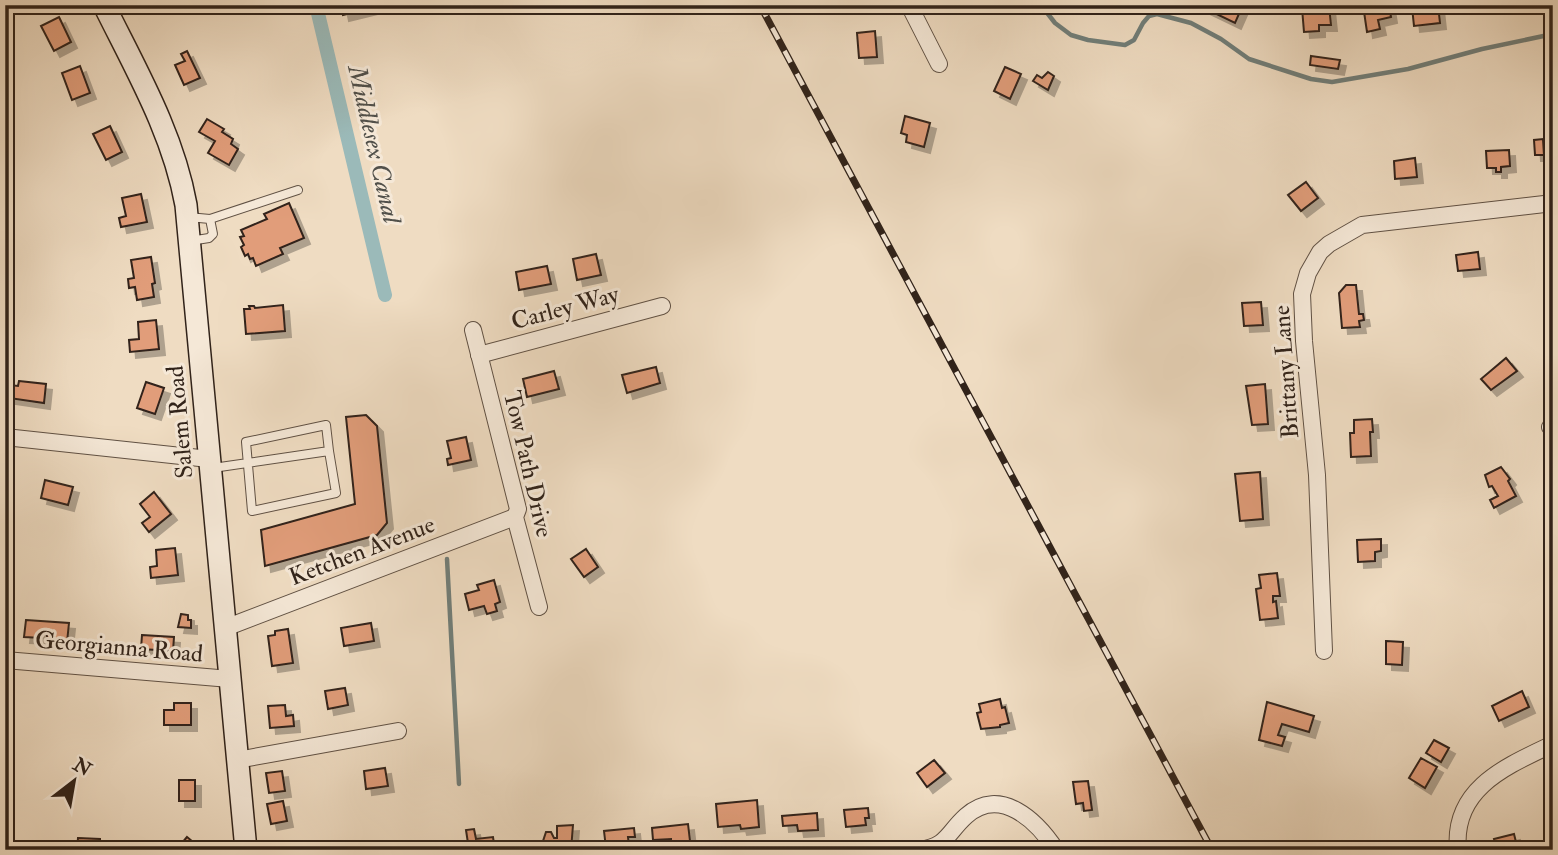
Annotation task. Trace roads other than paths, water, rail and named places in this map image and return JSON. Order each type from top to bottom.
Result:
[{"type":"main road","name":"Salem Road","points":[[104,5],[165,131],[180,175],[188,217],[246,850]]},
{"type":"street","points":[[909,5],[939,64]]},
{"type":"street","name":"Brittany Lane","points":[[1324,651],[1317,475],[1302,294],[1308,273],[1329,244],[1362,225],[1553,202]]},
{"type":"street","name":"Carley Way","points":[[480,355],[662,306]]},
{"type":"street","name":"Tow Path Drive","points":[[473,330],[518,509],[515,517],[538,607]]},
{"type":"street","points":[[5,437],[210,464]]},
{"type":"street","name":"Ketchen Avenue","points":[[225,628],[515,517]]},
{"type":"street","name":"Georgianna Road","points":[[5,660],[230,679]]},
{"type":"street","points":[[237,760],[398,731]]},
{"type":"street","points":[[1458,850],[1459,823],[1470,799],[1487,778],[1553,744]]},
{"type":"street","points":[[919,850],[943,843],[975,809],[993,805],[1022,812],[1042,831],[1055,850]]},
{"type":"lane","points":[[188,217],[210,219],[298,190]]},
{"type":"lane","points":[[190,241],[209,238],[213,234],[210,219]]},
{"type":"lane","points":[[326,425],[330,451],[335,493],[252,511],[246,442],[326,425]]},
{"type":"lane","points":[[210,464],[248,463],[330,451]]},
{"type":"waterway","name":"Middlesex Canal","points":[[316,5],[385,295]]},
{"type":"waterway","points":[[1041,5],[1055,23],[1071,35],[1088,40],[1125,45],[1134,40],[1149,16],[1157,14],[1191,23],[1221,39],[1249,59],[1311,79],[1332,82],[1408,69],[1553,34]]},
{"type":"waterway","points":[[447,559],[459,784]]},
{"type":"railway","points":[[760,5],[1212,850]]}]
